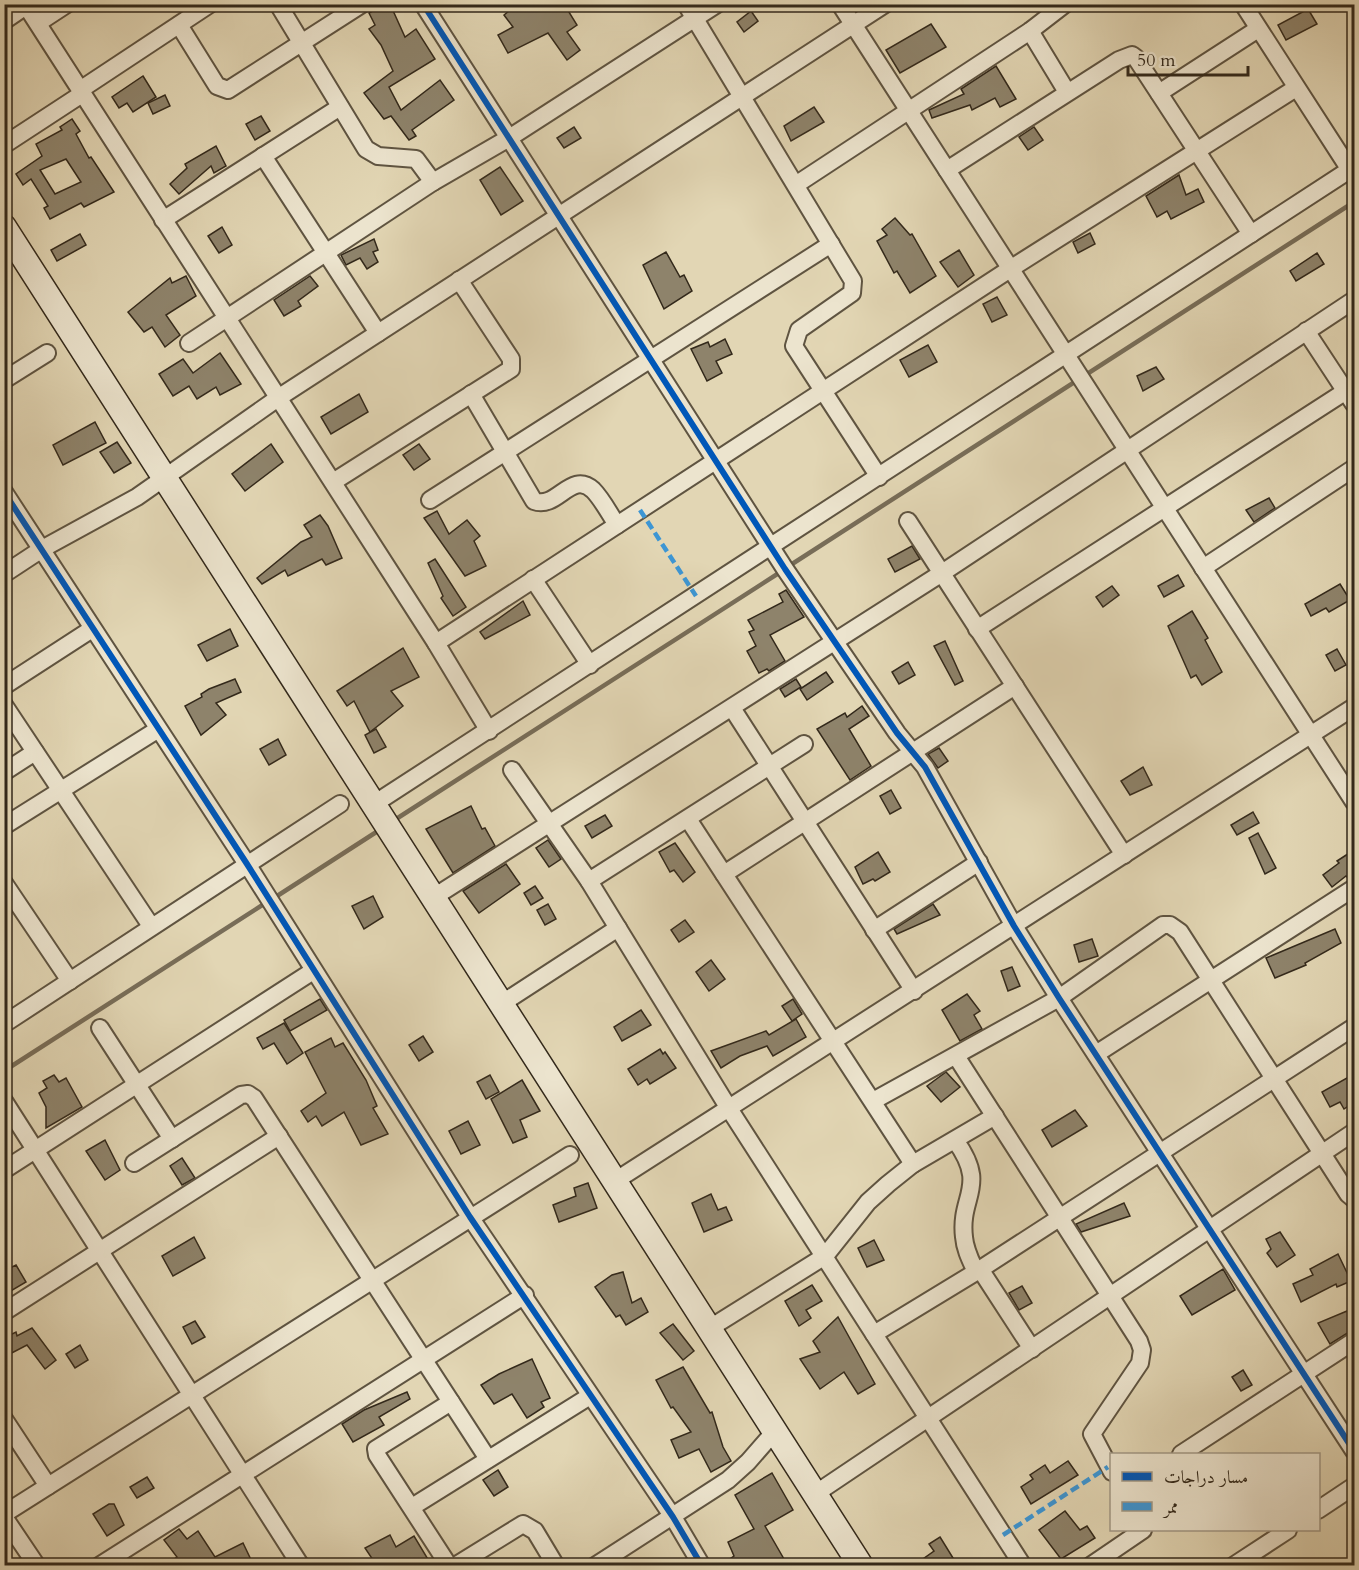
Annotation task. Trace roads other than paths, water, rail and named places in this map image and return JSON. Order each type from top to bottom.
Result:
[{"type":"main road","points":[[4,227],[167,478],[397,842],[861,1566]]},
{"type":"street","points":[[38,23],[67,4]]},
{"type":"street","points":[[4,145],[210,4]]},
{"type":"street","points":[[278,4],[340,107],[372,154],[416,159],[433,182]]},
{"type":"street","points":[[179,25],[217,86],[228,90],[362,4]]},
{"type":"street","points":[[423,4],[834,643],[934,782],[1014,926],[1059,998],[1354,1451]]},
{"type":"street","points":[[189,344],[433,182],[508,138],[691,11],[717,4]]},
{"type":"street","points":[[840,4],[1354,802]]},
{"type":"street","points":[[4,573],[167,478],[278,398],[744,98],[885,4]]},
{"type":"street","points":[[797,184],[1030,31],[1065,4]]},
{"type":"street","points":[[378,811],[489,731],[1352,169],[1296,88],[1243,4]]},
{"type":"street","points":[[4,21],[26,5],[436,643],[489,731]]},
{"type":"street","points":[[691,11],[797,184],[853,281],[853,291],[800,330],[794,339],[795,351],[879,477]]},
{"type":"street","points":[[1159,93],[1258,29]]},
{"type":"street","points":[[1030,31],[1067,92]]},
{"type":"street","points":[[947,170],[1128,55],[1136,58],[1251,234]]},
{"type":"street","points":[[436,643],[1010,269],[1296,88]]},
{"type":"street","points":[[163,220],[340,107]]},
{"type":"street","points":[[263,156],[325,255],[378,333]]},
{"type":"street","points":[[430,500],[831,244]]},
{"type":"street","points":[[333,482],[509,370],[512,363],[459,280]]},
{"type":"street","points":[[434,897],[942,573],[1354,300]]},
{"type":"street","points":[[977,629],[1165,508],[1350,398],[1306,331]]},
{"type":"street","points":[[4,380],[47,353]]},
{"type":"street","points":[[471,394],[534,501],[548,502],[575,484],[586,485],[597,495],[617,525]]},
{"type":"street","points":[[1203,568],[1354,468]]},
{"type":"street","points":[[4,492],[157,730],[247,864],[470,1217],[525,1295],[590,1396],[673,1517],[702,1566]]},
{"type":"street","points":[[908,521],[1124,855]]},
{"type":"street","points":[[533,579],[590,665]]},
{"type":"street","points":[[4,686],[92,629]]},
{"type":"street","points":[[724,874],[1015,687]]},
{"type":"street","points":[[4,705],[152,926]]},
{"type":"street","points":[[615,1181],[1354,707]]},
{"type":"street","points":[[732,708],[914,991]]},
{"type":"street","points":[[4,826],[157,730]]},
{"type":"street","points":[[589,881],[804,744]]},
{"type":"street","points":[[4,771],[35,752]]},
{"type":"street","points":[[512,770],[551,823],[589,881],[728,1107],[1023,1566]]},
{"type":"street","points":[[4,1024],[340,804]]},
{"type":"street","points":[[687,819],[913,1164]]},
{"type":"street","points":[[874,930],[979,862]]},
{"type":"street","points":[[4,883],[69,981]]},
{"type":"street","points":[[1096,1054],[1354,888]]},
{"type":"street","points":[[873,1101],[1059,998],[1163,925],[1170,924],[1180,932],[1348,1194],[1354,1199]]},
{"type":"street","points":[[501,1004],[618,928]]},
{"type":"street","points":[[4,1170],[313,971]]},
{"type":"street","points":[[874,1334],[978,1271],[1354,1026]]},
{"type":"street","points":[[100,1028],[172,1139]]},
{"type":"street","points":[[956,1056],[1139,1341],[1143,1355],[1140,1363],[1092,1434],[1110,1468]]},
{"type":"street","points":[[134,1163],[241,1095],[248,1094],[254,1098],[488,1459]]},
{"type":"street","points":[[4,1101],[301,1566]]},
{"type":"street","points":[[710,1328],[825,1256],[868,1202],[913,1164],[995,1116]]},
{"type":"street","points":[[814,1494],[1354,1132]]},
{"type":"street","points":[[4,1312],[279,1136]]},
{"type":"street","points":[[955,1140],[967,1157],[971,1172],[972,1190],[963,1236],[968,1254],[1032,1349]]},
{"type":"street","points":[[37,1566],[4,1516],[570,1155]]},
{"type":"street","points":[[99,1566],[124,1559],[244,1474],[525,1295]]},
{"type":"street","points":[[1184,1453],[1354,1341]]},
{"type":"street","points":[[412,1507],[590,1396]]},
{"type":"street","points":[[449,1566],[377,1455],[376,1449],[451,1402]]},
{"type":"street","points":[[4,1419],[48,1486]]},
{"type":"street","points":[[595,1566],[728,1480],[748,1462],[775,1431]]},
{"type":"street","points":[[1320,1509],[1354,1486]]},
{"type":"street","points":[[455,1566],[523,1524],[535,1531],[556,1566]]},
{"type":"street","points":[[1090,1566],[1142,1531]]},
{"type":"street","points":[[1233,1566],[1286,1531]]},
{"type":"waterway","points":[[789,566],[1354,202]]},
{"type":"waterway","points":[[393,821],[782,571]]},
{"type":"waterway","points":[[274,898],[381,829]]},
{"type":"waterway","points":[[4,1071],[267,902]]}]
